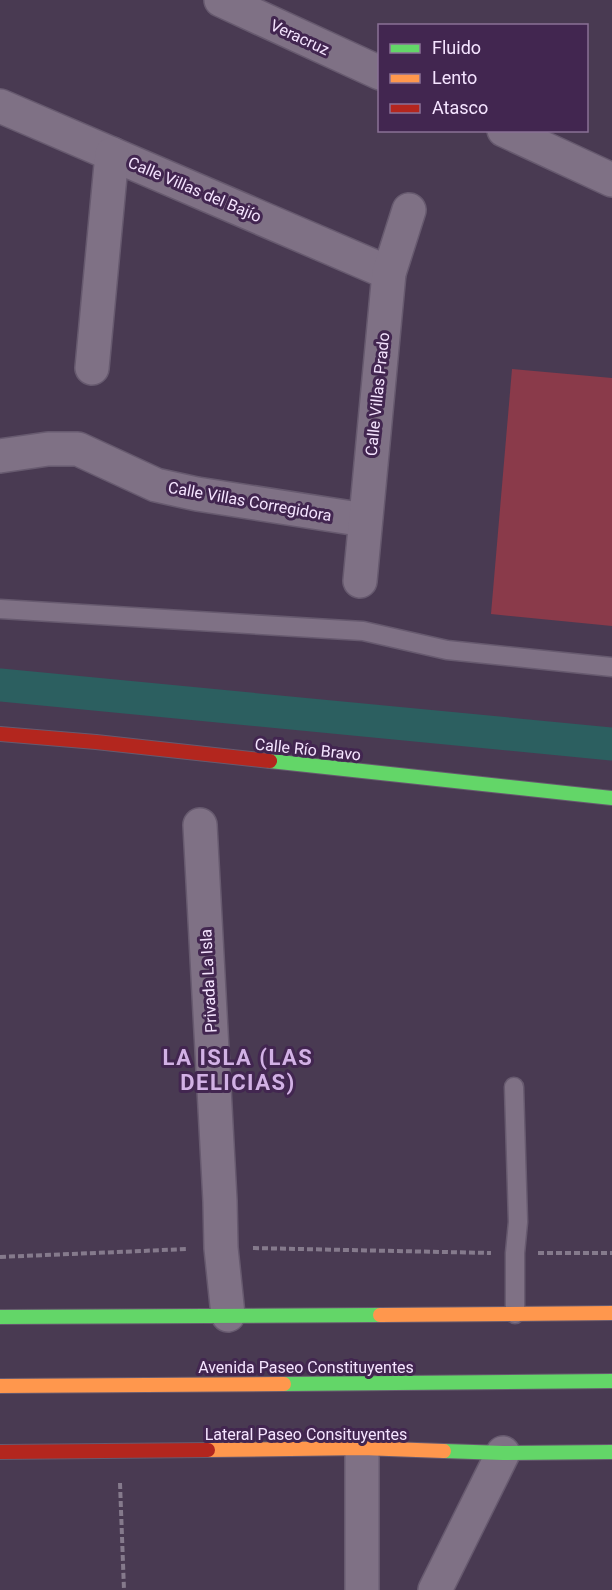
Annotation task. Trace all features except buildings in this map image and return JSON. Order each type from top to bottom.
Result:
[{"type":"main road","name":"Calle Río Bravo","points":[[0,734],[107,743],[612,798]]},
{"type":"main road","points":[[0,1317],[612,1313]]},
{"type":"main road","name":"Avenida Paseo Constituyentes","points":[[0,1386],[612,1381]]},
{"type":"main road","name":"Lateral Paseo Consituyentes","points":[[0,1452],[362,1449],[503,1453],[612,1452]]},
{"type":"street","name":"Veracruz","points":[[221,0],[378,72]]},
{"type":"street","name":"Calle Villas del Bajío","points":[[0,106],[389,273]]},
{"type":"street","points":[[508,132],[612,180]]},
{"type":"street","points":[[92,368],[112,154]]},
{"type":"street","name":"Calle Villas Prado","points":[[360,581],[389,273],[409,210]]},
{"type":"street","name":"Calle Villas Corregidora","points":[[0,456],[48,449],[78,449],[156,485],[197,494],[365,520]]},
{"type":"street","name":"Privada La Isla","points":[[200,825],[221,1248],[228,1315]]},
{"type":"street","points":[[362,1449],[362,1590]]},
{"type":"street","points":[[435,1590],[503,1453]]},
{"type":"lane","points":[[0,609],[363,632],[447,650],[612,667]]},
{"type":"lane","points":[[514,1087],[518,1222],[515,1253],[515,1314]]},
{"type":"path","points":[[0,1257],[221,1248],[612,1253]]},
{"type":"path","points":[[118,1451],[124,1590]]},
{"type":"shaded area","points":[[512,369],[612,378],[612,626],[491,614]]},
{"type":"waterway","points":[[0,685],[612,744]]},
{"type":"traffic: fast","points":[[270,761],[612,798]]},
{"type":"traffic: fast","points":[[0,1317],[380,1315]]},
{"type":"traffic: fast","points":[[284,1384],[612,1381]]},
{"type":"traffic: fast","points":[[444,1451],[612,1452]]},
{"type":"traffic: slow","points":[[380,1315],[612,1313]]},
{"type":"traffic: slow","points":[[0,1386],[284,1384]]},
{"type":"traffic: slow","points":[[208,1450],[362,1448],[444,1451]]},
{"type":"traffic: jam","points":[[0,734],[270,761]]},
{"type":"traffic: jam","points":[[0,1452],[208,1450]]},
{"type":"district","name":"LA ISLA (LAS DELICIAS)","points":[[238,1070]]}]
